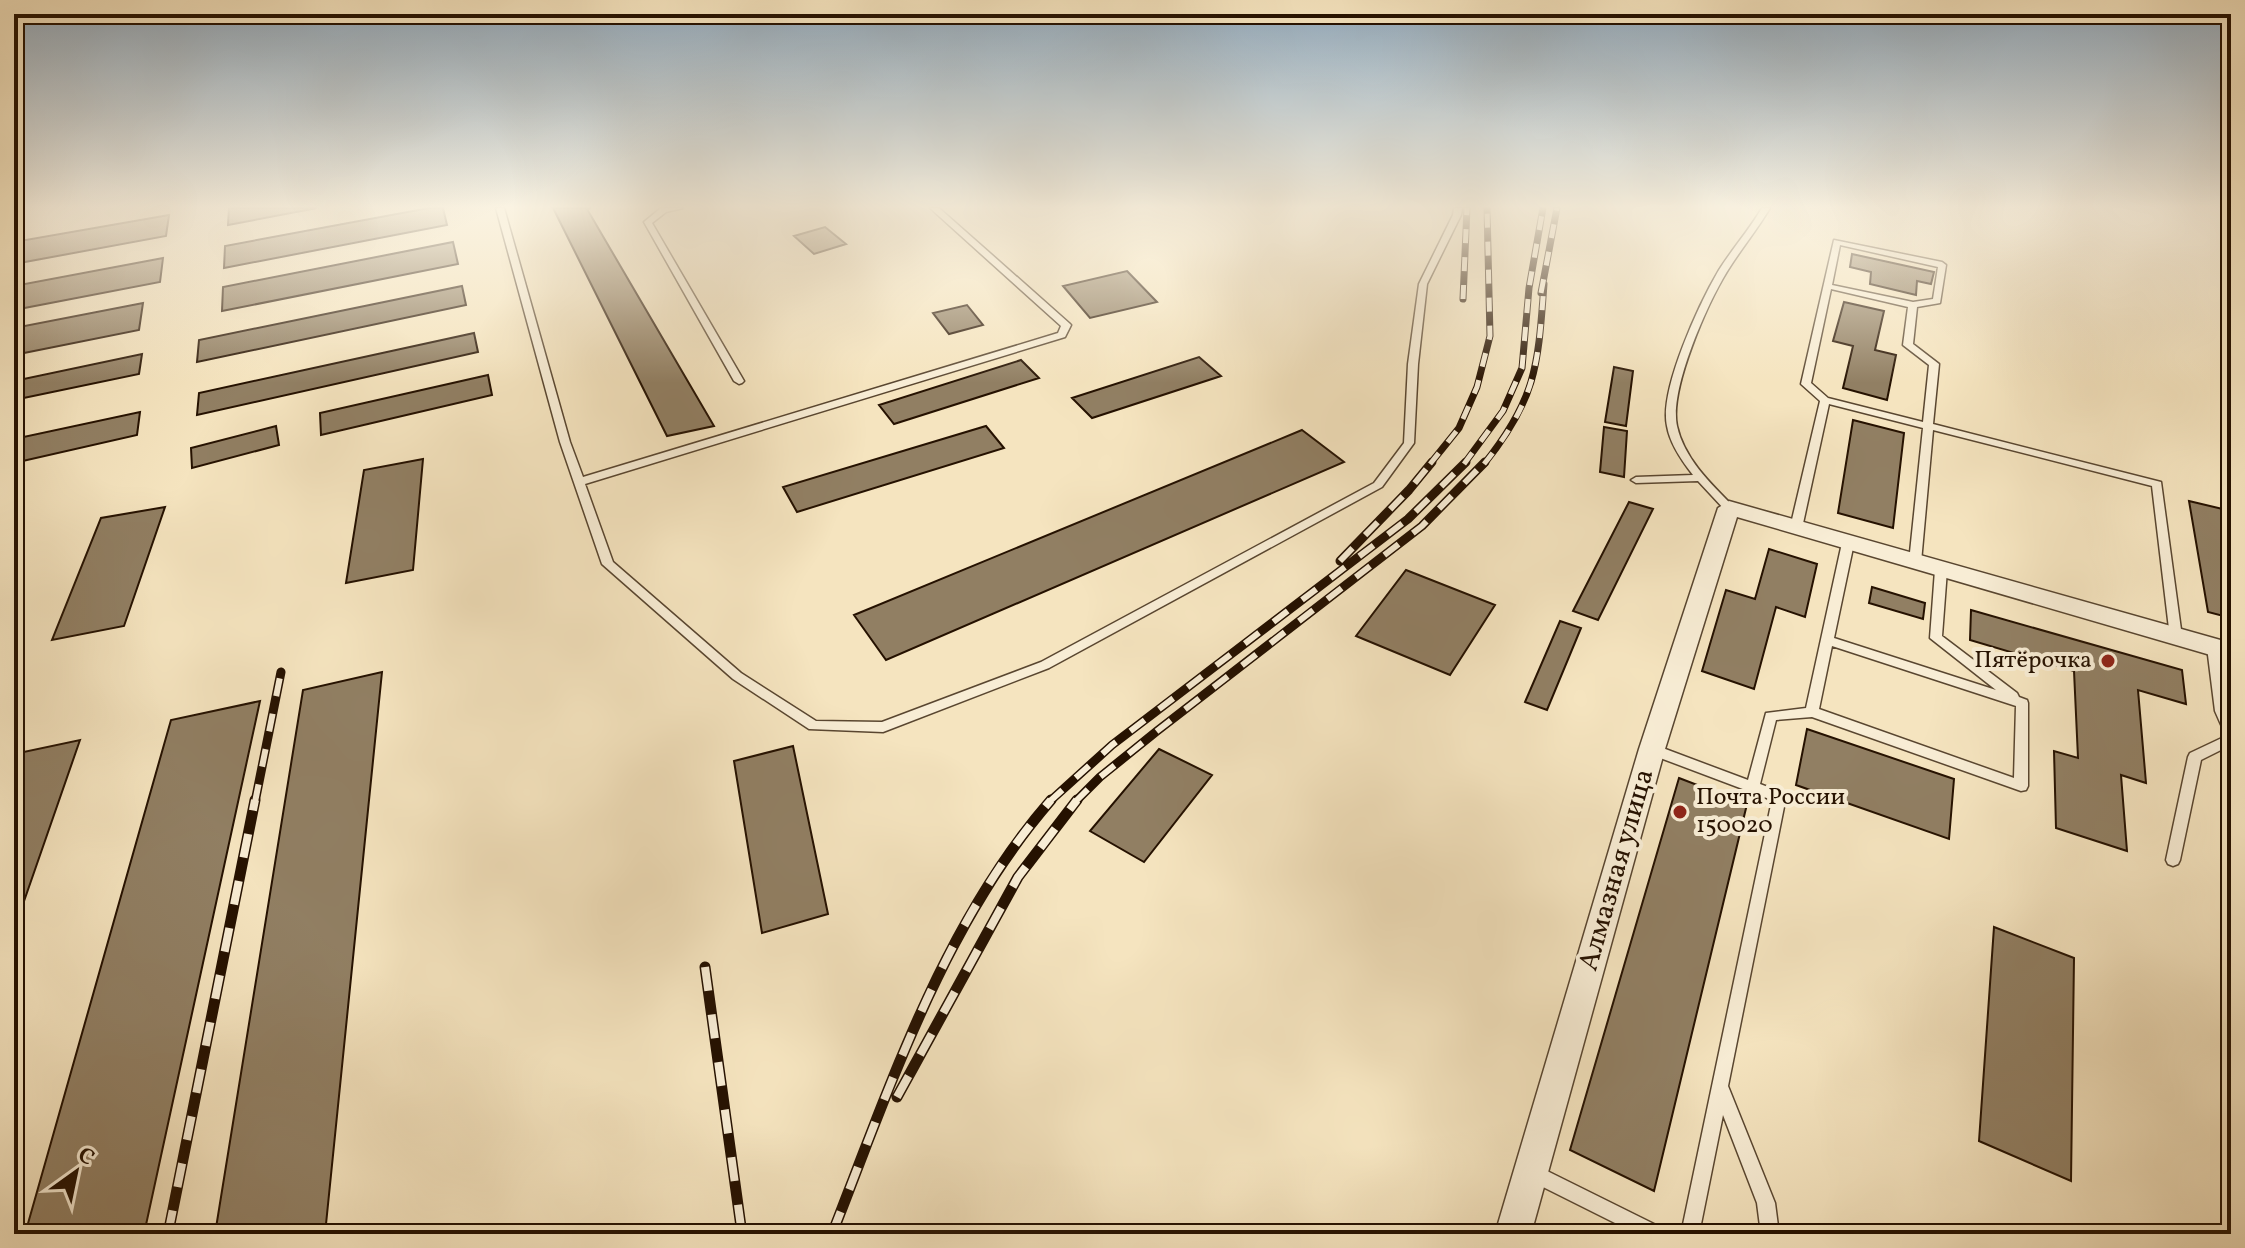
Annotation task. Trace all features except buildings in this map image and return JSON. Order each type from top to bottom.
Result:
[{"type":"street","points":[[1729,508],[2222,650]]},
{"type":"street","name":"Алмазная улица","points":[[1513,1234],[1652,749],[1729,508]]},
{"type":"lane","points":[[517,266],[579,482],[608,564],[737,676],[814,726],[883,727],[1045,665],[1378,485],[1409,443],[1413,364],[1423,284],[1432,266]]},
{"type":"lane","points":[[673,266],[739,381]]},
{"type":"lane","points":[[579,482],[1062,335],[1066,325],[1000,266]]},
{"type":"lane","points":[[1728,266],[1698,321],[1674,390],[1671,423],[1699,478],[1729,508]]},
{"type":"lane","points":[[1831,266],[1806,384],[1825,400],[2157,484],[2176,637]]},
{"type":"lane","points":[[1827,286],[1913,305],[1937,301],[1942,266]]},
{"type":"lane","points":[[1913,305],[1908,345],[1934,364],[1915,562]]},
{"type":"lane","points":[[1796,528],[1825,400]]},
{"type":"lane","points":[[1636,480],[1699,478]]},
{"type":"lane","points":[[1812,712],[1848,543]]},
{"type":"lane","points":[[1941,570],[1936,638],[2022,703]]},
{"type":"lane","points":[[1827,640],[2022,703]]},
{"type":"lane","points":[[2222,650],[2221,711],[2231,733]]},
{"type":"lane","points":[[1753,787],[1771,716],[1812,712],[2021,786],[2022,703]]},
{"type":"lane","points":[[2173,860],[2195,757],[2231,739]]},
{"type":"lane","points":[[1652,749],[1779,797],[1690,1234]]},
{"type":"lane","points":[[1720,1086],[1766,1203],[1770,1234]]},
{"type":"lane","points":[[1530,1172],[1656,1234]]},
{"type":"railway","points":[[1463,299],[1464,266]]},
{"type":"railway","points":[[1430,464],[1459,428],[1477,387],[1490,336],[1488,266]]},
{"type":"railway","points":[[1464,464],[1503,411],[1522,368],[1533,266]]},
{"type":"railway","points":[[1541,293],[1546,266]]},
{"type":"railway","points":[[1484,464],[1515,419],[1532,380],[1540,337],[1544,284]]},
{"type":"railway","points":[[1340,561],[1432,462]]},
{"type":"railway","points":[[1077,800],[1157,731],[1422,526],[1485,462]]},
{"type":"railway","points":[[1050,801],[1112,745],[1408,519],[1464,464]]},
{"type":"railway","points":[[255,802],[281,672]]},
{"type":"railway","points":[[168,1234],[255,800]]},
{"type":"railway","points":[[897,1097],[1018,877],[1077,800]]},
{"type":"railway","points":[[832,1234],[899,1063],[950,952],[1013,848],[1050,801]]},
{"type":"railway","points":[[705,967],[742,1234]]},
{"type":"place","name":"Пятёрочка","points":[[2108,661]]},
{"type":"place","name":"Почта России 150020","points":[[1680,812]]}]
